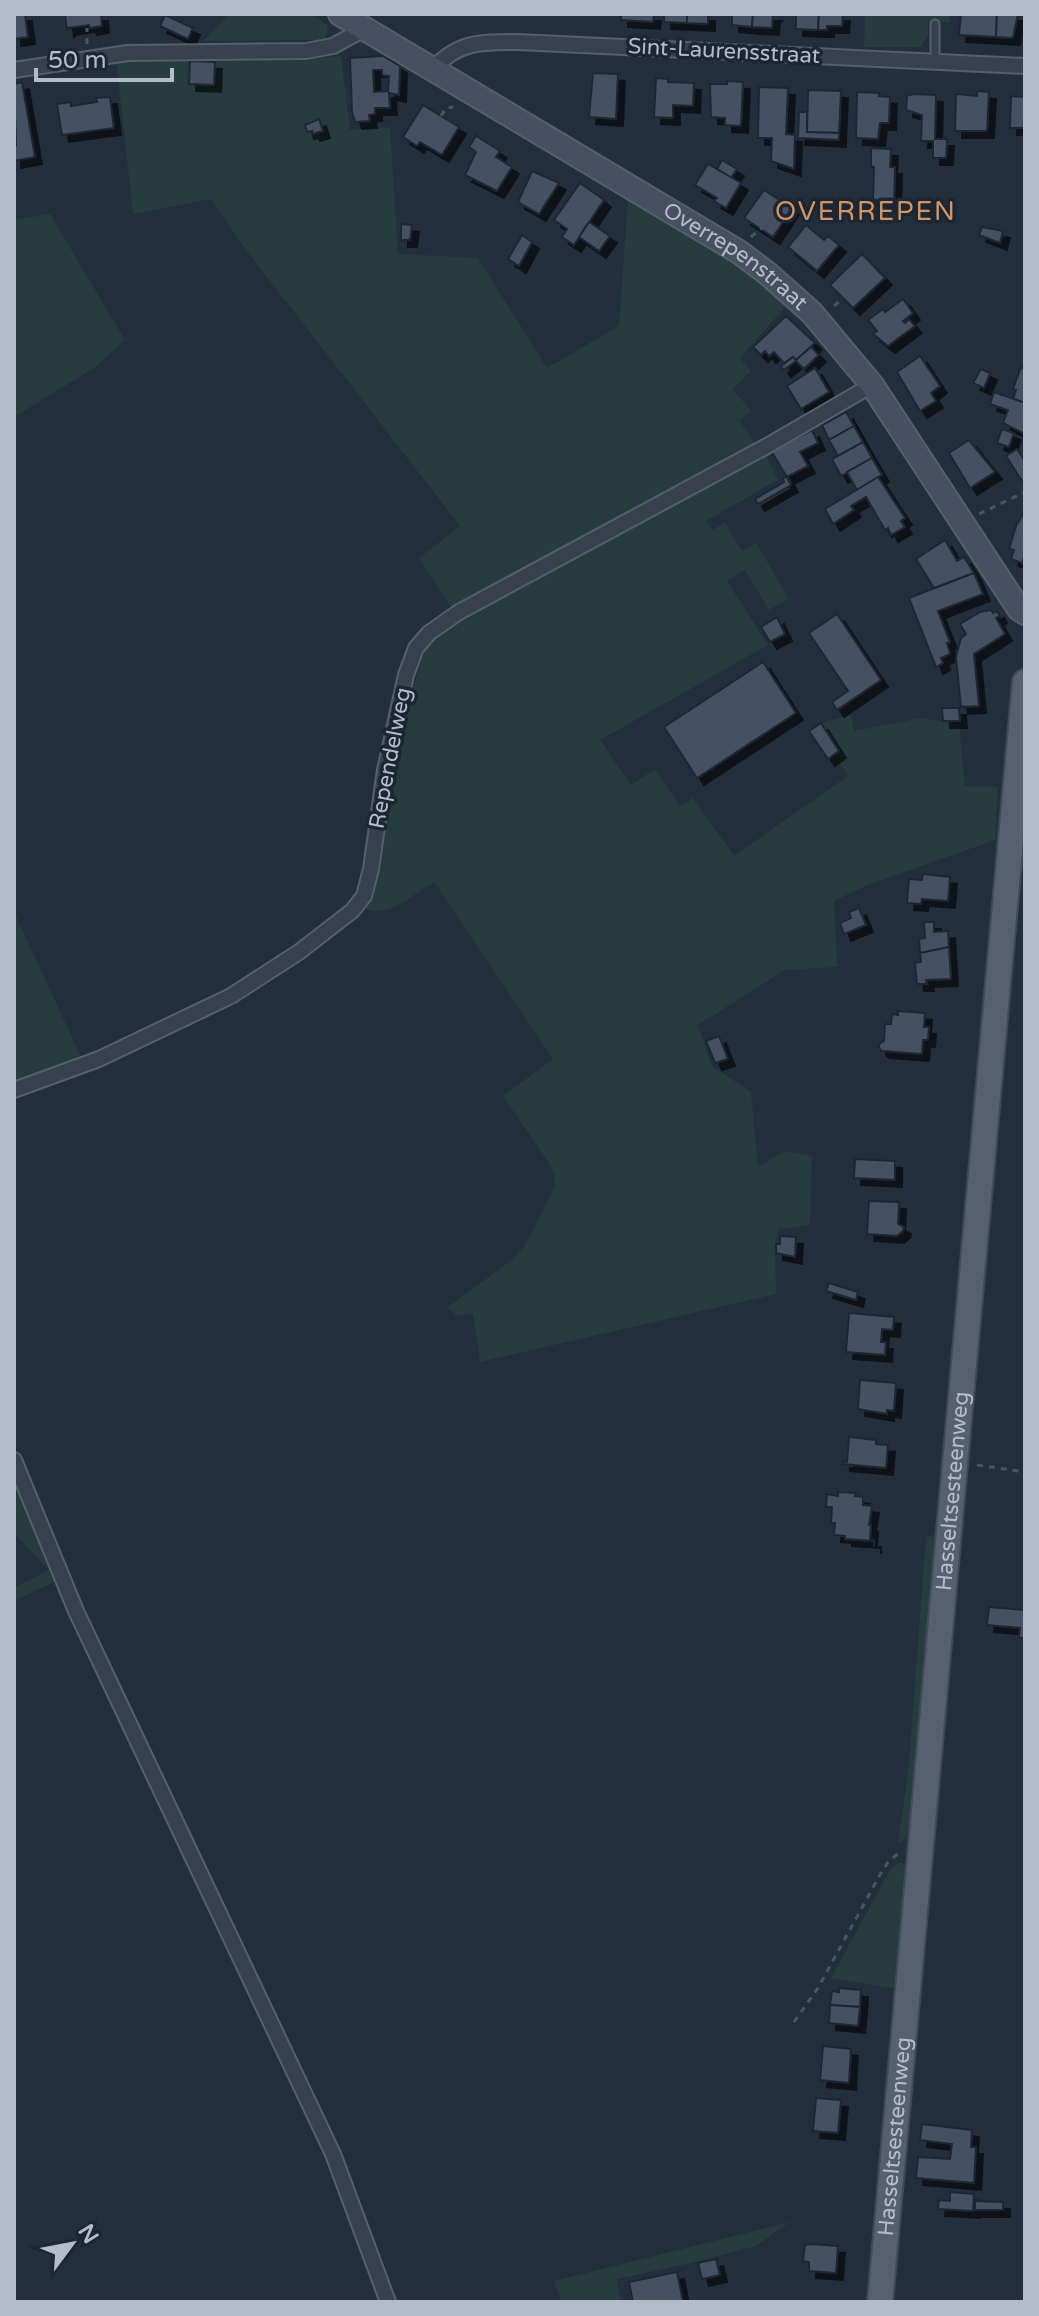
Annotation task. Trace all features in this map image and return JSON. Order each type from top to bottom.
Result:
[{"type":"main road","name":"Hasseltsesteenweg","points":[[880,2302],[1025,682]]},
{"type":"street","name":"Overrepenstraat","points":[[340,14],[739,252],[812,313],[872,385],[1019,609],[1025,613]]},
{"type":"street","points":[[14,70],[128,53],[306,51],[333,46],[364,29]]},
{"type":"street","name":"Sint-Laurensstraat","points":[[432,70],[451,52],[495,42],[1025,66]]},
{"type":"street","name":"Rependelweg","points":[[14,1090],[99,1059],[231,996],[299,952],[352,911],[364,896],[371,869],[385,770],[406,675],[416,648],[429,633],[459,612],[767,446],[872,385]]},
{"type":"street","points":[[14,1460],[76,1611],[333,2154],[388,2302]]},
{"type":"lane","points":[[935,24],[935,60]]},
{"type":"path","points":[[84,51],[87,28]]},
{"type":"path","points":[[441,116],[446,108],[461,105]]},
{"type":"path","points":[[748,240],[762,228]]},
{"type":"path","points":[[832,309],[843,298]]},
{"type":"path","points":[[961,522],[1025,492]]},
{"type":"path","points":[[955,1462],[1025,1472]]},
{"type":"path","points":[[794,2022],[818,1988],[889,1861],[921,1844]]},
{"type":"green space","points":[[229,14],[312,14],[328,26],[325,39],[321,40],[203,41]]},
{"type":"green space","points":[[865,14],[950,14],[950,22],[928,22],[928,35],[921,47],[864,47]]},
{"type":"green space","points":[[341,56],[350,130],[390,127],[398,254],[478,258],[547,368],[619,326],[628,198],[730,262],[788,304],[740,358],[751,371],[733,389],[751,411],[739,420],[756,444],[453,610],[419,558],[460,526],[246,250],[211,199],[133,214],[116,60],[221,57],[292,61]]},
{"type":"green space","points":[[50,214],[125,340],[94,368],[14,417],[14,220]]},
{"type":"green space","points":[[765,453],[778,480],[706,521],[712,530],[725,523],[742,551],[756,543],[789,598],[769,610],[745,570],[727,581],[768,645],[600,740],[631,785],[655,769],[680,806],[693,798],[734,856],[848,776],[816,725],[851,715],[854,731],[921,718],[959,724],[965,786],[998,787],[995,840],[865,886],[834,901],[837,967],[785,970],[698,1025],[712,1066],[751,1092],[758,1167],[784,1151],[812,1156],[810,1225],[779,1229],[775,1244],[776,1294],[480,1362],[473,1314],[456,1315],[448,1307],[509,1262],[524,1247],[555,1186],[549,1163],[503,1096],[553,1059],[434,882],[392,908],[374,911],[365,908],[377,882],[402,725],[423,656],[430,642],[447,629]]},
{"type":"green space","points":[[14,912],[82,1059],[14,1084]]},
{"type":"green space","points":[[14,1474],[59,1580],[14,1601],[14,1588],[49,1570],[14,1533]]},
{"type":"green space","points":[[934,1536],[931,1608],[910,1827],[907,1838],[898,1843],[908,1774],[926,1537]]},
{"type":"green space","points":[[901,1862],[907,1868],[894,1988],[831,1978],[891,1868]]},
{"type":"green space","points":[[790,2222],[756,2246],[617,2279],[621,2302],[562,2302],[554,2281]]},
{"type":"building","points":[[14,14],[25,14],[28,37],[14,39]]},
{"type":"building","points":[[65,14],[101,14],[102,26],[68,28],[67,31]]},
{"type":"building","points":[[621,14],[654,14],[653,22],[621,20]]},
{"type":"building","points":[[664,14],[687,14],[687,23],[664,22]]},
{"type":"building","points":[[687,14],[708,14],[708,24],[687,23]]},
{"type":"building","points":[[732,14],[753,14],[752,27],[732,25]]},
{"type":"building","points":[[753,14],[776,14],[773,15],[772,28],[752,27]]},
{"type":"building","points":[[796,14],[819,14],[818,30],[796,29]]},
{"type":"building","points":[[819,14],[843,14],[842,26],[827,26],[827,30],[818,30]]},
{"type":"building","points":[[961,14],[997,14],[996,37],[959,35]]},
{"type":"building","points":[[997,14],[1018,14],[1013,38],[996,37]]},
{"type":"building","points":[[165,15],[193,28],[188,39],[160,26]]},
{"type":"building","points":[[383,56],[400,66],[399,95],[389,93],[390,108],[375,108],[375,114],[369,115],[370,121],[355,122],[350,58]],"holes":[[[373,70],[382,70],[382,75],[389,76],[388,91],[374,92]]]},
{"type":"building","points":[[190,61],[215,62],[214,85],[189,84]]},
{"type":"building","points":[[593,73],[618,74],[616,119],[589,117]]},
{"type":"building","points":[[656,78],[668,79],[668,82],[694,83],[693,106],[673,105],[673,118],[654,117]]},
{"type":"building","points":[[727,81],[743,82],[741,126],[725,125],[725,118],[711,117],[710,84],[727,84]]},
{"type":"building","points":[[22,82],[35,157],[14,161],[14,84]]},
{"type":"building","points":[[759,87],[788,88],[786,134],[795,135],[794,169],[771,161],[772,138],[758,138]]},
{"type":"building","points":[[808,90],[841,91],[839,133],[807,132]]},
{"type":"building","points":[[977,91],[989,92],[987,131],[955,131],[956,94],[977,96]]},
{"type":"building","points":[[857,92],[890,97],[889,123],[880,123],[878,139],[856,138]]},
{"type":"building","points":[[936,95],[935,139],[947,139],[946,158],[933,158],[933,141],[921,141],[922,115],[906,110],[907,96]]},
{"type":"building","points":[[1011,96],[1025,97],[1025,128],[1010,128]]},
{"type":"building","points":[[110,97],[114,128],[62,135],[57,104],[71,102],[71,106]]},
{"type":"building","points":[[423,105],[459,127],[442,155],[420,142],[417,146],[403,137]]},
{"type":"building","points":[[799,112],[807,112],[807,132],[839,133],[839,140],[798,138]]},
{"type":"building","points":[[319,119],[323,131],[307,132],[305,125]]},
{"type":"building","points":[[477,134],[500,151],[496,157],[512,167],[497,191],[465,175],[476,152],[469,147]]},
{"type":"building","points":[[871,148],[891,149],[890,167],[895,167],[894,207],[873,199]]},
{"type":"building","points":[[722,160],[737,169],[731,178],[717,169]]},
{"type":"building","points":[[708,164],[741,183],[726,208],[714,201],[717,198],[695,185]]},
{"type":"building","points":[[532,171],[559,183],[539,214],[518,202]]},
{"type":"building","points":[[580,183],[604,200],[574,245],[562,237],[567,229],[554,220]]},
{"type":"building","points":[[764,190],[792,208],[773,237],[744,218]]},
{"type":"building","points":[[589,222],[610,236],[599,251],[579,237]]},
{"type":"building","points":[[401,224],[412,225],[410,240],[401,240]]},
{"type":"building","points":[[806,225],[824,240],[828,236],[839,245],[817,271],[788,247]]},
{"type":"building","points":[[982,227],[1003,231],[1000,243],[979,235]]},
{"type":"building","points":[[522,235],[532,242],[519,266],[508,259]]},
{"type":"building","points":[[862,254],[885,278],[853,308],[830,285]]},
{"type":"building","points":[[903,299],[913,313],[903,321],[905,323],[909,319],[915,326],[888,346],[873,334],[877,331],[868,320]]},
{"type":"building","points":[[786,316],[815,343],[796,360],[793,357],[784,363],[774,352],[769,356],[765,351],[761,355],[753,347]]},
{"type":"building","points":[[811,347],[819,355],[804,369],[796,361],[784,370],[781,366],[793,357],[796,360]]},
{"type":"building","points":[[920,356],[940,386],[931,393],[936,401],[920,411],[897,372]]},
{"type":"building","points":[[1025,363],[1025,403],[1013,399],[1016,390],[1013,389]]},
{"type":"building","points":[[815,368],[829,392],[801,409],[787,386]]},
{"type":"building","points":[[981,369],[990,373],[984,388],[973,383]]},
{"type":"building","points":[[994,392],[1025,403],[1025,434],[1003,423],[1008,410],[990,404]]},
{"type":"building","points":[[846,412],[854,426],[829,440],[822,425]]},
{"type":"building","points":[[854,426],[863,442],[838,456],[829,440]]},
{"type":"building","points":[[1002,429],[1014,433],[1009,447],[997,443]]},
{"type":"building","points":[[812,430],[818,443],[800,452],[808,466],[787,477],[771,451]]},
{"type":"building","points":[[969,440],[995,472],[970,488],[949,453]]},
{"type":"building","points":[[863,442],[872,458],[841,476],[832,459]]},
{"type":"building","points":[[1017,449],[1025,461],[1025,479],[1022,481],[1006,456]]},
{"type":"building","points":[[872,458],[882,475],[857,490],[847,472]]},
{"type":"building","points":[[786,476],[791,485],[758,504],[755,499],[784,482]]},
{"type":"building","points":[[878,477],[905,518],[901,521],[905,527],[891,535],[866,497],[851,506],[854,510],[833,524],[825,509]]},
{"type":"building","points":[[1025,511],[1025,555],[1022,563],[1011,559],[1014,550],[1009,549],[1016,526]]},
{"type":"building","points":[[945,540],[957,561],[964,557],[974,573],[934,588],[916,559]]},
{"type":"building","points":[[974,573],[983,594],[938,611],[950,642],[947,643],[950,654],[941,658],[943,663],[936,667],[909,598]]},
{"type":"building","points":[[991,610],[993,613],[997,611],[1000,616],[996,618],[1005,634],[974,654],[979,706],[961,707],[956,657],[961,638],[966,634],[960,624],[980,612]]},
{"type":"building","points":[[837,614],[881,680],[837,710],[832,702],[848,691],[809,633]]},
{"type":"building","points":[[777,617],[785,634],[770,642],[761,627]]},
{"type":"building","points":[[763,662],[796,713],[697,778],[664,727]]},
{"type":"building","points":[[942,708],[959,708],[960,721],[943,721]]},
{"type":"building","points":[[821,723],[839,751],[828,759],[809,731]]},
{"type":"building","points":[[923,874],[950,877],[948,901],[922,899],[921,904],[907,903],[909,879],[922,880]]},
{"type":"building","points":[[859,908],[866,925],[844,934],[840,923],[851,918],[849,912]]},
{"type":"building","points":[[924,922],[934,922],[934,932],[948,931],[949,947],[920,953],[919,939],[925,938]]},
{"type":"building","points":[[949,947],[951,979],[926,980],[927,984],[917,984],[915,963],[921,962],[920,953]]},
{"type":"building","points":[[898,1011],[925,1013],[924,1027],[929,1027],[928,1040],[923,1040],[922,1054],[882,1051],[879,1048],[884,1041],[885,1024],[891,1024],[892,1014],[898,1015]]},
{"type":"building","points":[[719,1036],[728,1059],[715,1063],[706,1041]]},
{"type":"building","points":[[855,1159],[895,1161],[895,1180],[854,1178]]},
{"type":"building","points":[[869,1201],[899,1202],[898,1224],[904,1227],[903,1231],[897,1236],[867,1234]]},
{"type":"building","points":[[780,1236],[796,1237],[795,1257],[776,1253]]},
{"type":"building","points":[[829,1283],[858,1292],[856,1300],[826,1291]]},
{"type":"building","points":[[849,1313],[894,1317],[893,1330],[882,1329],[881,1342],[886,1342],[885,1355],[846,1352]]},
{"type":"building","points":[[860,1380],[896,1383],[894,1411],[887,1410],[887,1414],[858,1409]]},
{"type":"building","points":[[849,1437],[876,1440],[876,1444],[888,1445],[886,1468],[843,1464],[843,1461],[847,1462]]},
{"type":"building","points":[[838,1492],[856,1493],[855,1496],[863,1497],[863,1505],[872,1506],[869,1525],[870,1540],[874,1541],[834,1535],[832,1507],[826,1507],[827,1494],[838,1496]]},
{"type":"building","points":[[989,1607],[1025,1610],[1025,1638],[1019,1638],[1020,1628],[987,1625]]},
{"type":"building","points":[[839,1988],[861,1990],[860,2007],[830,2005],[832,1991],[839,1992]]},
{"type":"building","points":[[830,2005],[860,2007],[858,2026],[829,2023]]},
{"type":"building","points":[[823,2046],[851,2049],[849,2083],[820,2080]]},
{"type":"building","points":[[816,2098],[841,2100],[838,2133],[813,2131]]},
{"type":"building","points":[[922,2124],[972,2130],[971,2147],[976,2147],[974,2183],[916,2178],[918,2157],[950,2159],[952,2144],[920,2140]]},
{"type":"building","points":[[950,2192],[974,2194],[973,2211],[938,2209],[939,2200],[950,2201]]},
{"type":"building","points":[[975,2201],[1003,2202],[1003,2210],[975,2210]]},
{"type":"building","points":[[805,2245],[838,2246],[836,2273],[809,2271],[809,2262],[803,2261]]},
{"type":"building","points":[[716,2259],[720,2275],[702,2279],[698,2263]]},
{"type":"building","points":[[677,2272],[683,2302],[633,2302],[629,2282]]},
{"type":"district","name":"OVERREPEN","points":[[866,211]]}]
